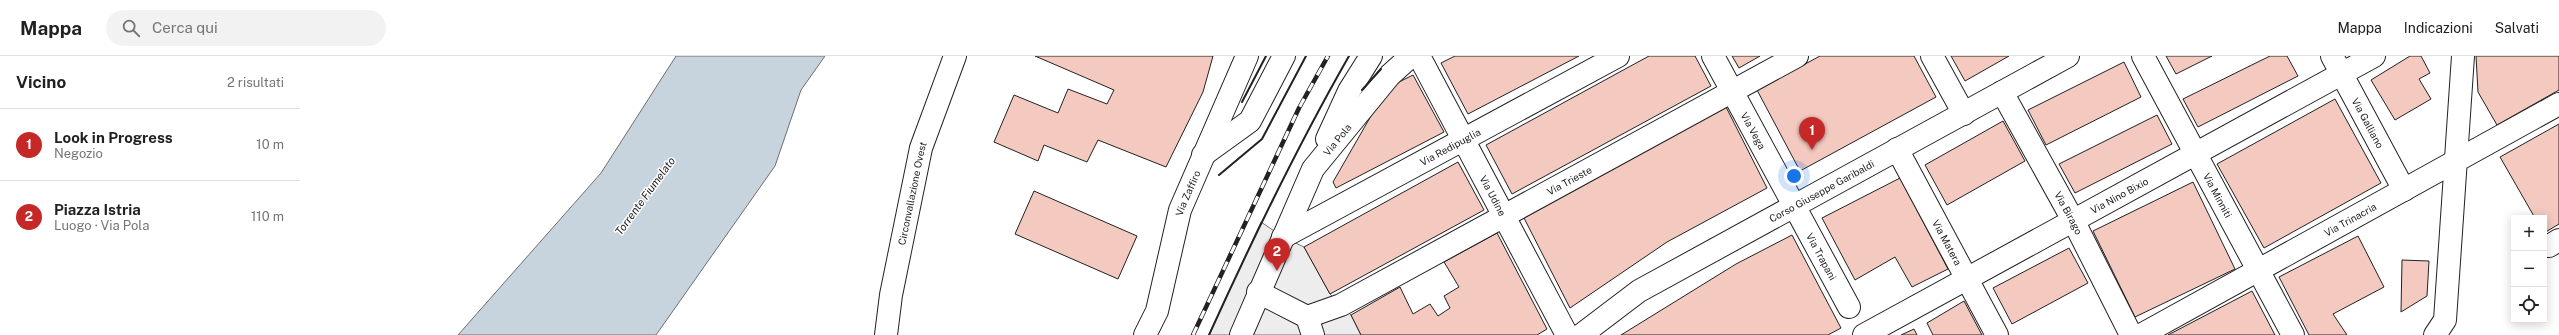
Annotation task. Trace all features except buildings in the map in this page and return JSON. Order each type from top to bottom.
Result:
[{"type":"street","name":"Circonvallazione Ovest","points":[[886,335],[891,295],[921,148],[955,56]]},
{"type":"street","name":"Via Zaffiro","points":[[1145,335],[1157,311],[1180,210],[1247,56]]},
{"type":"street","points":[[1203,155],[1250,121],[1284,56]]},
{"type":"street","points":[[1313,169],[1349,91],[1371,56]]},
{"type":"street","name":"Via Pola","points":[[1241,335],[1258,292],[1313,169],[1390,75],[1411,56]]},
{"type":"street","name":"Via Udine","points":[[1419,56],[1567,335]]},
{"type":"street","name":"Via Redipuglia","points":[[1283,237],[1618,56]]},
{"type":"street","name":"Via Vega","points":[[1713,56],[1794,206]]},
{"type":"street","name":"Via Trieste","points":[[1310,326],[1341,305],[1797,56]]},
{"type":"street","points":[[1932,56],[1964,114]]},
{"type":"street","name":"Corso Giuseppe Garibaldi","points":[[1581,335],[1639,290],[2068,56]]},
{"type":"street","name":"Via Minniti","points":[[2143,56],[2257,272],[2293,335]]},
{"type":"street","name":"Via Nino Bixio","points":[[1865,335],[1967,278],[2074,222],[2194,153],[2337,65],[2374,56]]},
{"type":"street","points":[[2440,328],[2462,56]]},
{"type":"street","name":"Via Galliano","points":[[2337,65],[2404,190]]},
{"type":"street","name":"Via Birago","points":[[2002,92],[2074,222],[2131,335]]},
{"type":"street","name":"Via Trinacria","points":[[2141,335],[2559,104]]},
{"type":"street","name":"Via Matera","points":[[1897,149],[1997,335]]},
{"type":"street","name":"Via Trapani","points":[[1794,206],[1849,307]]},
{"type":"street","points":[[1258,292],[1310,326]]},
{"type":"shaded area","points":[[1261,222],[1283,237],[1304,247],[1330,294],[1351,315],[1361,335],[1209,335]]},
{"type":"water","name":"Torrente Fiumelato","points":[[676,56],[825,56],[801,90],[775,166],[656,335],[458,335],[601,173]]},
{"type":"railway","points":[[1193,335],[1299,108],[1328,56]]},
{"type":"wall","points":[[1242,102],[1266,56]]},
{"type":"wall","points":[[1219,175],[1262,139],[1306,56]]},
{"type":"wall","points":[[1209,335],[1276,194],[1311,125],[1349,56]]},
{"type":"wall","points":[[1362,90],[1381,69]]},
{"type":"place","name":"Look in Progress","points":[[1812,150]]},
{"type":"place","name":"Piazza Istria","points":[[1277,271]]}]
